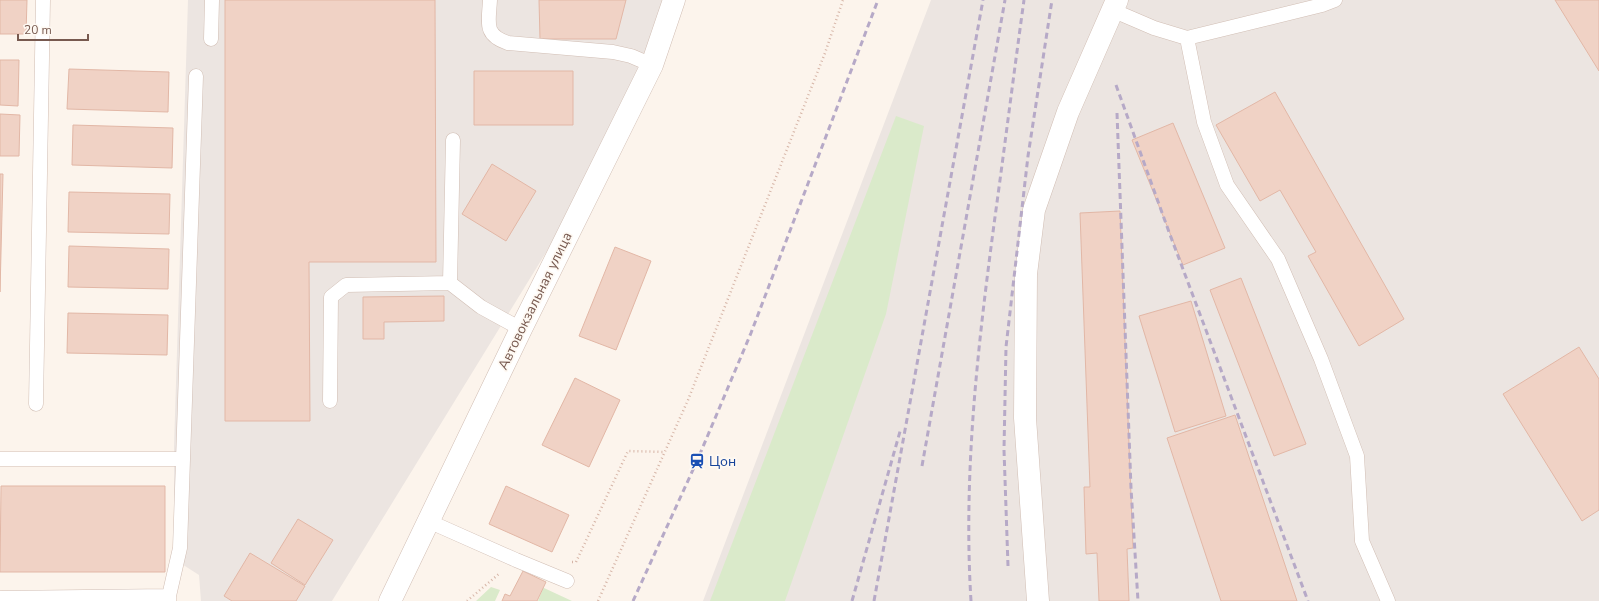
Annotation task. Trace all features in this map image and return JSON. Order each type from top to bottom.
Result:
[{"type":"street","name":"Автовокзальная улица","points":[[390,601],[521,329],[652,65],[674,0]]},
{"type":"street","points":[[1038,601],[1025,418],[1026,274],[1034,210],[1068,112],[1114,5]]},
{"type":"lane","points":[[36,404],[43,0]]},
{"type":"lane","points":[[212,0],[212,40]]},
{"type":"lane","points":[[490,0],[489,30],[497,40],[508,44],[614,52],[631,56],[652,65]]},
{"type":"lane","points":[[1114,5],[1154,28],[1187,38],[1322,5],[1335,0]]},
{"type":"lane","points":[[1187,38],[1204,122],[1227,185],[1278,259],[1321,359],[1357,456],[1362,541],[1388,601]]},
{"type":"lane","points":[[0,598],[169,598],[180,548],[196,76]]},
{"type":"lane","points":[[450,283],[453,140]]},
{"type":"lane","points":[[330,401],[331,297],[346,285],[450,283],[481,307],[521,329]]},
{"type":"lane","points":[[0,459],[183,459]]},
{"type":"lane","points":[[428,521],[567,581]]},
{"type":"path","points":[[598,601],[688,400],[781,164],[843,0]]},
{"type":"path","points":[[569,561],[576,562],[628,451],[665,452]]},
{"type":"path","points":[[467,601],[516,560]]},
{"type":"shaded area","points":[[188,0],[681,0],[650,83],[332,601],[201,601],[199,575],[174,559],[174,447]]},
{"type":"shaded area","points":[[931,0],[1599,0],[1599,601],[703,601]]},
{"type":"green space","points":[[896,116],[924,126],[886,314],[785,601],[710,601]]},
{"type":"green space","points":[[491,587],[500,590],[495,601],[476,601]]},
{"type":"green space","points":[[544,588],[572,601],[538,601]]},
{"type":"building","points":[[0,0],[27,0],[26,34],[0,34]]},
{"type":"building","points":[[225,0],[435,0],[436,262],[309,262],[310,421],[225,421]]},
{"type":"building","points":[[539,0],[626,0],[616,39],[540,39]]},
{"type":"building","points":[[1555,0],[1599,0],[1599,71]]},
{"type":"building","points":[[0,60],[19,60],[18,106],[0,105]]},
{"type":"building","points":[[69,69],[169,72],[168,112],[67,109]]},
{"type":"building","points":[[474,71],[573,71],[573,125],[474,125]]},
{"type":"building","points":[[1275,92],[1404,319],[1359,346],[1308,256],[1316,252],[1280,190],[1260,201],[1216,125]]},
{"type":"building","points":[[0,114],[20,115],[19,156],[0,156]]},
{"type":"building","points":[[1173,123],[1225,248],[1183,265],[1132,140]]},
{"type":"building","points":[[73,125],[173,128],[172,168],[72,165]]},
{"type":"building","points":[[492,164],[536,191],[506,241],[462,214]]},
{"type":"building","points":[[0,174],[3,174],[0,292]]},
{"type":"building","points":[[69,192],[170,194],[169,234],[68,232]]},
{"type":"building","points":[[1120,211],[1133,548],[1127,549],[1129,601],[1099,601],[1097,553],[1086,554],[1084,487],[1090,487],[1080,213]]},
{"type":"building","points":[[69,246],[169,249],[168,289],[68,287]]},
{"type":"building","points":[[615,247],[651,261],[616,350],[579,336]]},
{"type":"building","points":[[1241,278],[1306,444],[1274,456],[1210,290]]},
{"type":"building","points":[[444,296],[444,321],[384,322],[384,339],[363,339],[363,297]]},
{"type":"building","points":[[1191,301],[1226,416],[1175,432],[1139,316]]},
{"type":"building","points":[[68,313],[168,315],[167,355],[67,353]]},
{"type":"building","points":[[1579,347],[1599,379],[1599,510],[1582,521],[1503,394]]},
{"type":"building","points":[[575,378],[620,400],[589,467],[542,445]]},
{"type":"building","points":[[1235,415],[1297,601],[1221,601],[1167,438]]},
{"type":"building","points":[[1,486],[165,486],[165,572],[0,572]]},
{"type":"building","points":[[506,486],[569,515],[552,552],[489,524]]},
{"type":"building","points":[[298,519],[333,540],[305,585],[271,563]]},
{"type":"building","points":[[250,553],[305,586],[296,601],[232,601],[224,596]]},
{"type":"building","points":[[523,571],[546,582],[537,601],[502,601],[505,594],[510,596]]},
{"type":"railway","points":[[633,601],[697,461],[751,333],[878,0]]},
{"type":"railway","points":[[874,601],[983,0]]},
{"type":"railway","points":[[922,466],[1005,0]]},
{"type":"railway","points":[[971,601],[969,505],[978,361],[989,265],[1024,0]]},
{"type":"railway","points":[[1008,566],[1004,450],[1006,347],[1028,156],[1052,0]]},
{"type":"railway","points":[[1116,85],[1169,232],[1308,601]]},
{"type":"railway","points":[[1117,113],[1131,488],[1138,601]]},
{"type":"railway","points":[[852,601],[901,428]]},
{"type":"place","name":"Цон","points":[[697,461]]}]
